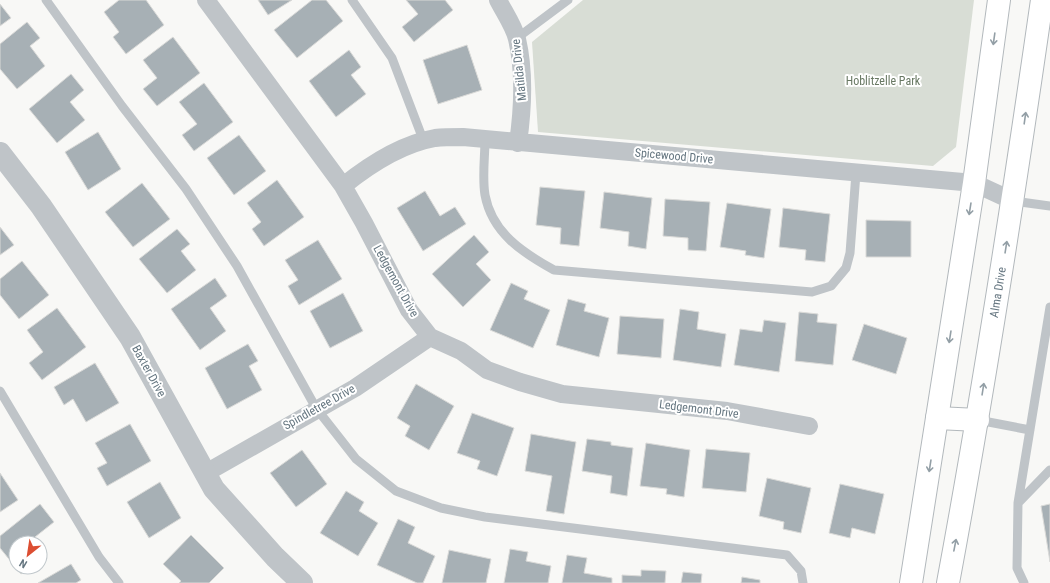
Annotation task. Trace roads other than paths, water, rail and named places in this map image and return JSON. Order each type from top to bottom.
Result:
[{"type":"main road","points":[[910,583],[974,184],[999,0]]},
{"type":"main road","name":"Alma Drive","points":[[948,583],[978,420],[1013,201],[1042,0]]},
{"type":"main road","points":[[937,418],[978,420]]},
{"type":"street","name":"Ledgemont Drive","points":[[206,0],[343,186],[409,310],[430,337],[461,351],[487,370],[520,382],[562,394],[727,411],[809,426]]},
{"type":"street","name":"Matilda Drive","points":[[498,0],[517,38],[521,68],[523,108],[518,142]]},
{"type":"street","name":"Spicewood Drive","points":[[343,186],[360,172],[397,150],[434,138],[463,137],[974,184],[1013,201]]},
{"type":"street","name":"Baxter Drive","points":[[0,153],[41,206],[130,337],[204,474],[214,489],[275,557],[302,583]]},
{"type":"street","name":"Spindletree Drive","points":[[204,474],[316,408],[355,388],[430,337]]},
{"type":"lane","points":[[46,0],[122,106],[186,189],[237,266],[316,408],[356,460],[396,491],[441,508],[485,517],[787,555],[801,571],[803,583]]},
{"type":"lane","points":[[352,0],[392,58],[424,142]]},
{"type":"lane","points":[[517,38],[568,0]]},
{"type":"lane","points":[[485,139],[485,195],[496,225],[525,254],[554,270],[812,292],[830,286],[846,268],[850,253],[856,172]]},
{"type":"lane","points":[[1013,201],[1050,206]]},
{"type":"lane","points":[[1024,583],[1017,568],[1018,503],[1050,308]]},
{"type":"lane","points":[[0,391],[99,557],[119,583]]},
{"type":"lane","points":[[978,420],[1030,430]]},
{"type":"lane","points":[[1018,503],[1050,470]]},
{"type":"park label","name":"Hoblitzelle Park","points":[[883,81]]}]
